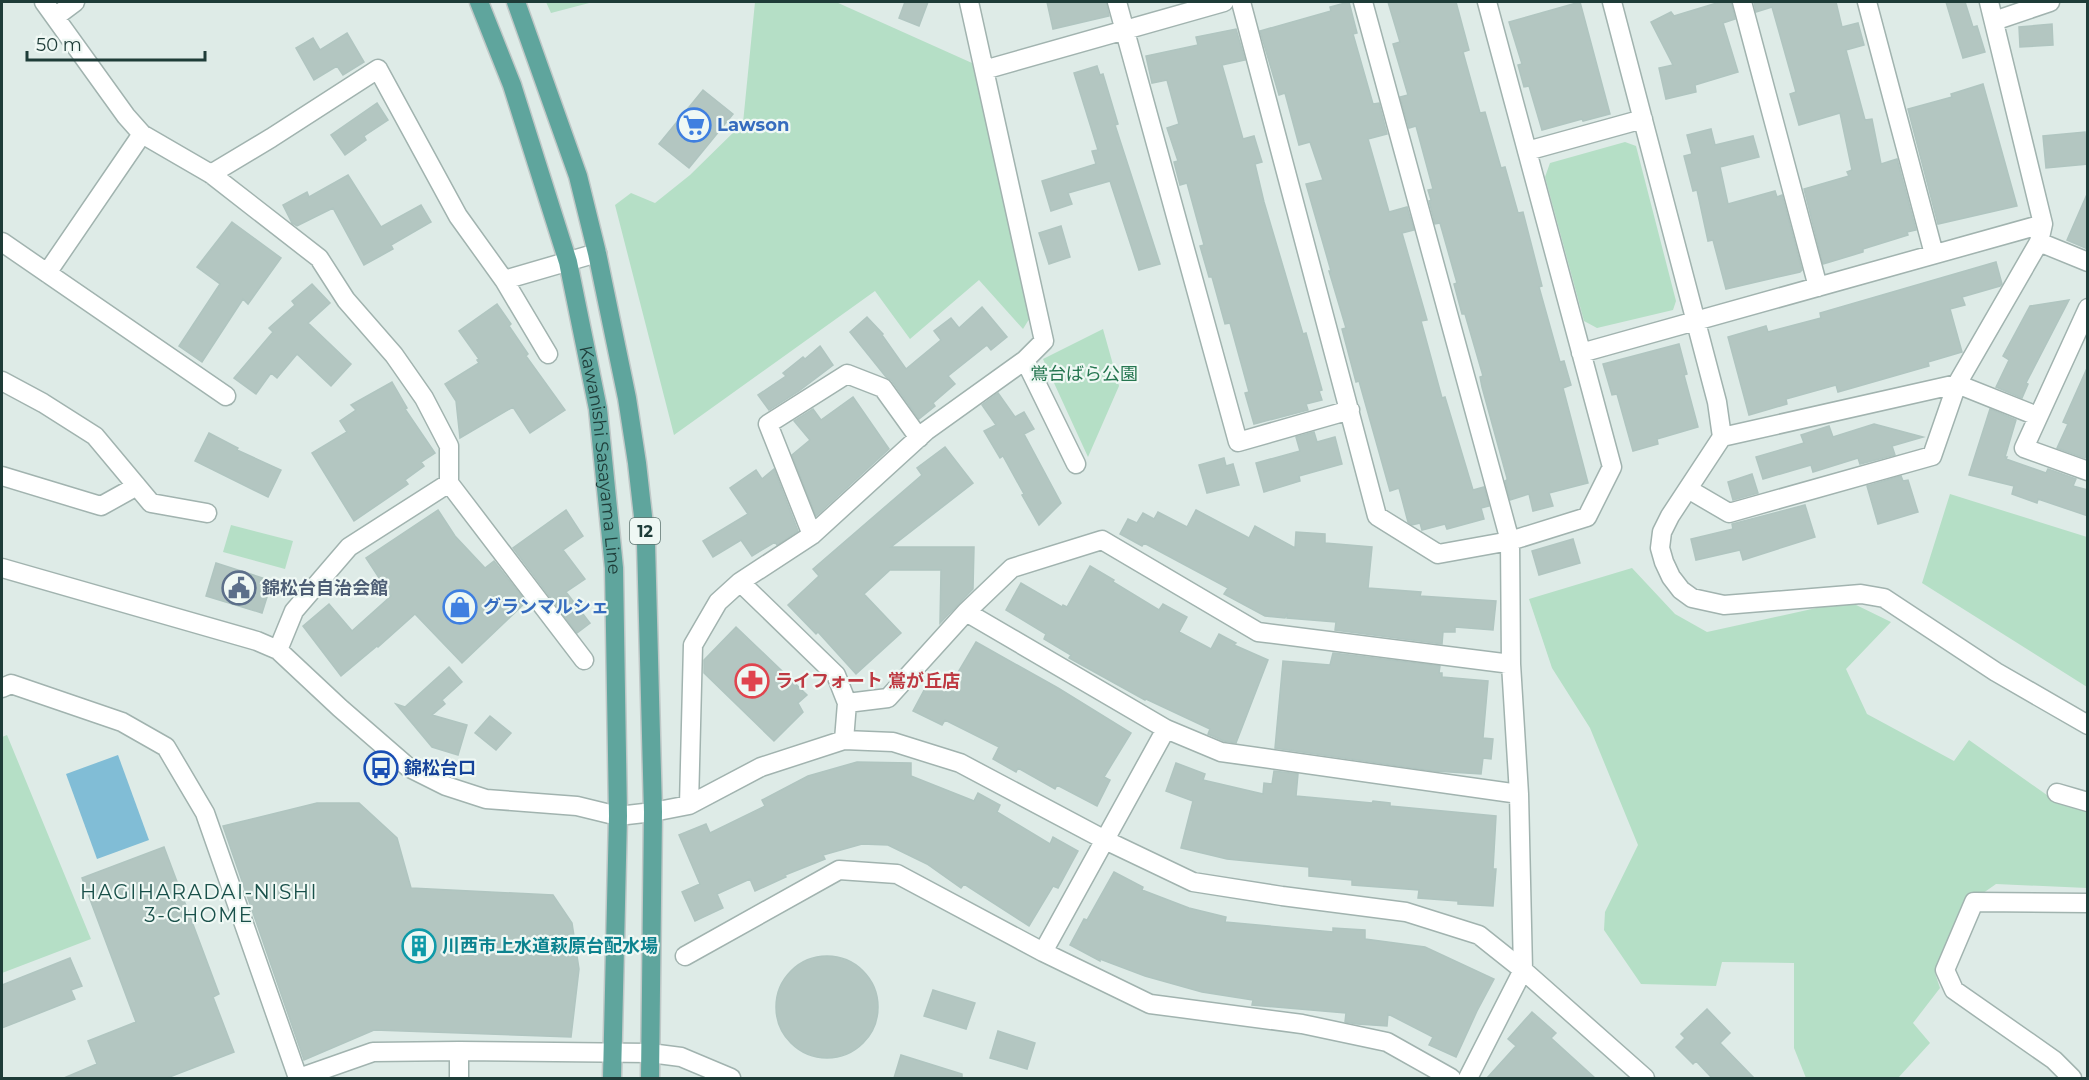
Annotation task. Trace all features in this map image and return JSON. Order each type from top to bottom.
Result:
[{"type":"main road","name":"Kawanishi Sasayama Line","points":[[479,2],[512,85],[568,262],[598,409],[614,568],[618,816],[612,1078]]},
{"type":"main road","name":"Kawanishi Sasayama Line","points":[[516,2],[578,176],[597,253],[627,398],[637,463],[646,543],[653,812],[650,1078]]},
{"type":"street","points":[[44,2],[126,116],[142,134],[211,174],[319,258],[346,300],[394,355],[424,398],[449,446],[449,483],[584,660]]},
{"type":"street","points":[[55,17],[75,2]]},
{"type":"street","points":[[688,805],[693,645],[718,602],[740,582],[812,535],[919,438],[1025,360],[1044,341],[969,2]]},
{"type":"street","points":[[1117,2],[1238,442],[1350,410]]},
{"type":"street","points":[[984,70],[1224,2]]},
{"type":"street","points":[[1241,2],[1377,516],[1438,554],[1510,541],[1587,517],[1612,467],[1487,2]]},
{"type":"street","points":[[1363,2],[1510,541],[1511,664],[1520,794],[1523,970],[1468,1078]]},
{"type":"street","points":[[1612,2],[1717,402],[1722,437],[1670,516],[1660,540],[1664,562],[1671,577],[1681,590],[1692,598],[1724,605],[1860,594],[1884,598],[1996,672],[2088,725]]},
{"type":"street","points":[[1743,2],[1818,287]]},
{"type":"street","points":[[1867,2],[1934,254]]},
{"type":"street","points":[[1688,489],[1729,513],[1932,456],[1957,384],[2039,242],[2043,224],[1989,2]]},
{"type":"street","points":[[1994,21],[2050,2]]},
{"type":"street","points":[[211,174],[378,69],[458,216],[504,280],[548,354]]},
{"type":"street","points":[[1527,151],[1643,119]]},
{"type":"street","points":[[47,273],[142,134]]},
{"type":"street","points":[[1581,353],[2043,224]]},
{"type":"street","points":[[2,242],[226,396]]},
{"type":"street","points":[[2039,242],[2088,262]]},
{"type":"street","points":[[504,280],[597,253]]},
{"type":"street","points":[[2088,308],[2024,448],[2088,471]]},
{"type":"street","points":[[1025,360],[1076,464]]},
{"type":"street","points":[[812,535],[768,424],[847,374],[883,387],[919,438]]},
{"type":"street","points":[[2,381],[43,403],[95,436],[151,503],[207,513]]},
{"type":"street","points":[[1722,437],[1957,384],[2037,416]]},
{"type":"street","points":[[2,476],[101,506],[137,486]]},
{"type":"street","points":[[278,650],[294,611],[349,547],[449,483]]},
{"type":"street","points":[[847,703],[888,698],[966,612],[1012,568],[1102,540],[1258,632],[1511,664]]},
{"type":"street","points":[[2,568],[257,641],[278,650],[408,767],[446,786],[486,799],[577,806],[618,816],[653,812],[688,805],[761,767],[844,740],[893,742],[960,763],[1106,840],[1193,882],[1406,912],[1479,935],[1523,970],[1645,1078]]},
{"type":"street","points":[[740,582],[836,675],[847,703],[844,740]]},
{"type":"street","points":[[966,612],[1166,729],[1221,752],[1520,794]]},
{"type":"street","points":[[5,685],[122,722],[166,747],[205,813],[299,1078],[373,1052],[459,1051],[650,1053],[681,1057],[731,1078]]},
{"type":"street","points":[[1043,952],[1166,729]]},
{"type":"street","points":[[2057,793],[2088,802]]},
{"type":"street","points":[[685,956],[839,870],[897,874],[1043,952],[1150,1004],[1302,1024],[1387,1042],[1451,1078]]},
{"type":"street","points":[[2072,1078],[2054,1060],[1954,990],[1945,970],[1974,902],[2088,903]]},
{"type":"street","points":[[459,1051],[459,1078]]},
{"type":"green space","points":[[546,2],[593,2],[551,13]]},
{"type":"green space","points":[[755,2],[836,2],[972,63],[1031,316],[1023,329],[979,280],[910,339],[875,291],[674,435],[615,205],[631,193],[655,203],[690,175],[743,123]]},
{"type":"green space","points":[[1625,142],[1636,146],[1676,301],[1673,310],[1597,328],[1584,321],[1545,177],[1550,163]]},
{"type":"green space","name":"鴬台ばら公園","points":[[1103,329],[1119,386],[1088,457],[1043,359]]},
{"type":"green space","points":[[1950,494],[2087,537],[2087,687],[1922,583]]},
{"type":"green space","points":[[231,525],[293,541],[285,569],[223,552]]},
{"type":"green space","points":[[1632,568],[1675,614],[1707,632],[1848,601],[1891,622],[1846,669],[1867,714],[1954,761],[1969,740],[2054,800],[2087,811],[2087,888],[1996,884],[1962,908],[1935,973],[1940,988],[1913,1023],[1930,1043],[1898,1078],[1806,1078],[1794,1048],[1794,963],[1722,962],[1716,986],[1641,984],[1604,930],[1605,912],[1638,845],[1590,728],[1552,668],[1529,599]]},
{"type":"green space","points":[[7,735],[91,939],[2,973],[2,737]]},
{"type":"water","points":[[118,755],[149,840],[97,859],[66,774]]},
{"type":"building","points":[[905,2],[928,2],[919,26],[899,18]]},
{"type":"building","points":[[1047,2],[1106,2],[1109,16],[1053,29]]},
{"type":"building","points":[[1349,2],[1357,33],[1353,34],[1373,104],[1379,103],[1387,134],[1368,139],[1389,212],[1407,207],[1414,230],[1402,233],[1427,320],[1421,321],[1442,398],[1445,397],[1473,490],[1484,487],[1489,506],[1481,508],[1484,519],[1447,529],[1445,524],[1422,530],[1420,523],[1412,525],[1408,522],[1399,488],[1390,491],[1359,381],[1356,382],[1342,329],[1346,328],[1306,184],[1323,180],[1310,142],[1299,145],[1285,93],[1279,95],[1260,31],[1331,11],[1330,7]]},
{"type":"building","points":[[1388,2],[1456,2],[1469,50],[1463,52],[1480,113],[1485,112],[1501,168],[1505,167],[1518,213],[1523,212],[1542,286],[1539,287],[1560,362],[1564,361],[1571,385],[1563,388],[1588,483],[1549,493],[1553,506],[1533,511],[1529,494],[1510,500],[1505,481],[1507,478],[1482,387],[1480,377],[1483,376],[1465,314],[1462,314],[1454,284],[1457,283],[1440,223],[1435,224],[1429,201],[1431,200],[1428,190],[1433,189],[1416,126],[1409,128],[1400,97],[1408,95],[1393,44],[1400,42]]},
{"type":"building","points":[[1580,2],[1610,114],[1542,130],[1529,86],[1524,87],[1518,65],[1522,64],[1509,22]]},
{"type":"building","points":[[1720,2],[1731,2],[1735,19],[1723,23],[1738,72],[1695,85],[1696,92],[1666,99],[1659,68],[1673,65],[1651,22],[1671,12],[1674,16]]},
{"type":"building","points":[[1754,2],[1836,2],[1842,27],[1858,23],[1864,45],[1846,50],[1865,120],[1872,119],[1881,164],[1897,159],[1916,230],[1907,232],[1908,235],[1863,249],[1863,252],[1823,264],[1804,189],[1849,176],[1847,172],[1852,170],[1840,113],[1799,125],[1790,94],[1796,92],[1772,7],[1756,12]]},
{"type":"building","points":[[1946,2],[1965,2],[1973,27],[1977,26],[1985,52],[1963,58]]},
{"type":"building","points":[[2052,24],[2053,45],[2020,47],[2019,27]]},
{"type":"building","points":[[1236,29],[1245,60],[1222,65],[1243,139],[1254,136],[1262,162],[1255,164],[1264,202],[1322,390],[1319,391],[1322,400],[1306,404],[1308,410],[1254,424],[1245,393],[1249,392],[1230,323],[1225,324],[1212,277],[1209,277],[1200,246],[1204,245],[1187,183],[1180,185],[1174,162],[1178,161],[1167,128],[1179,124],[1167,80],[1152,83],[1146,56],[1198,45],[1196,37]]},
{"type":"building","points":[[347,33],[364,62],[343,75],[337,66],[314,80],[296,48],[313,38],[320,50]]},
{"type":"building","points":[[1097,66],[1100,75],[1103,74],[1118,124],[1115,125],[1160,264],[1139,270],[1110,181],[1068,193],[1072,204],[1051,211],[1042,181],[1096,164],[1092,151],[1098,150],[1074,73]]},
{"type":"building","points":[[1983,84],[2017,206],[1938,224],[1908,109],[1952,97],[1951,94]]},
{"type":"building","points":[[703,90],[733,114],[689,168],[659,144]]},
{"type":"building","points":[[377,103],[388,120],[364,136],[366,140],[345,155],[331,135]]},
{"type":"building","points":[[1711,129],[1715,145],[1753,136],[1759,157],[1720,167],[1728,204],[1775,191],[1777,197],[1782,195],[1802,270],[1800,272],[1726,289],[1713,240],[1708,241],[1697,190],[1693,191],[1684,156],[1692,154],[1687,135]]},
{"type":"building","points":[[2085,132],[2088,164],[2046,168],[2043,136]]},
{"type":"building","points":[[348,175],[381,227],[421,205],[431,222],[391,245],[393,249],[364,265],[333,208],[297,226],[292,223],[283,205],[307,192],[309,197]]},
{"type":"building","points":[[2088,192],[2088,249],[2067,240]]},
{"type":"building","points":[[232,222],[281,258],[248,304],[243,299],[202,362],[179,346],[220,284],[197,267]]},
{"type":"building","points":[[1061,226],[1070,257],[1049,264],[1039,233]]},
{"type":"building","points":[[1996,262],[2002,284],[1962,297],[1965,305],[1950,309],[1962,352],[1928,362],[1929,366],[1838,392],[1836,385],[1786,399],[1787,404],[1749,415],[1728,337],[1766,326],[1768,332],[1821,318],[1820,313]]},
{"type":"building","points":[[312,284],[330,303],[308,323],[351,364],[331,386],[297,354],[277,378],[271,373],[256,394],[234,378],[273,332],[269,328],[295,305],[292,301]]},
{"type":"building","points":[[2069,300],[2026,383],[2028,384],[2022,398],[1996,387],[2009,360],[2003,356],[2030,306]]},
{"type":"building","points":[[497,304],[528,354],[526,356],[565,410],[530,433],[513,407],[460,438],[456,401],[445,384],[479,363],[477,360],[479,359],[459,331]]},
{"type":"building","points":[[982,307],[1007,337],[991,350],[987,345],[948,376],[955,384],[933,403],[935,406],[919,419],[892,381],[886,377],[850,332],[867,317],[883,334],[906,369],[941,340],[934,331],[951,318],[959,328]]},
{"type":"building","points":[[1679,344],[1687,374],[1684,375],[1698,427],[1657,439],[1658,444],[1633,451],[1617,394],[1612,395],[1603,364]]},
{"type":"building","points":[[820,346],[833,365],[769,410],[758,395],[786,376],[783,373]]},
{"type":"building","points":[[2088,366],[2088,452],[2085,458],[2057,448],[2068,424],[2063,422]]},
{"type":"building","points":[[392,382],[407,408],[405,409],[435,453],[421,462],[424,466],[405,480],[408,484],[354,521],[312,453],[347,432],[340,421],[356,410],[351,405]]},
{"type":"building","points":[[998,393],[1015,417],[1024,412],[1034,429],[1024,434],[1061,503],[1039,525],[1003,456],[1000,458],[984,431],[996,425],[982,405]]},
{"type":"building","points":[[853,397],[889,449],[816,516],[792,455],[810,440],[794,421],[813,409],[821,420]]},
{"type":"building","points":[[1990,409],[2016,420],[2006,459],[2046,473],[2048,469],[2076,479],[2073,486],[2088,490],[2088,516],[2038,499],[2037,503],[2012,494],[2014,486],[1969,475]]},
{"type":"building","points":[[1874,424],[1923,437],[1892,446],[1895,455],[1860,464],[1858,458],[1813,472],[1811,465],[1763,479],[1756,457],[1804,443],[1801,435],[1829,426],[1833,437]]},
{"type":"building","points":[[1314,432],[1317,442],[1335,437],[1342,464],[1299,476],[1300,481],[1264,492],[1256,463],[1300,451],[1296,437]]},
{"type":"building","points":[[209,433],[238,448],[237,450],[281,470],[268,497],[195,461]]},
{"type":"building","points":[[945,447],[973,483],[891,547],[974,547],[973,589],[940,623],[941,570],[890,570],[864,594],[901,633],[856,674],[818,632],[816,634],[788,605],[819,576],[813,569],[922,475],[917,468]]},
{"type":"building","points":[[1224,458],[1226,466],[1233,464],[1239,485],[1207,493],[1199,465]]},
{"type":"building","points":[[774,469],[798,531],[777,545],[775,542],[752,556],[741,540],[713,557],[703,541],[748,514],[730,488],[756,470],[762,479]]},
{"type":"building","points":[[1752,474],[1758,493],[1733,500],[1728,482]]},
{"type":"building","points":[[1901,476],[1903,481],[1908,480],[1918,512],[1878,524],[1867,486]]},
{"type":"building","points":[[1805,505],[1815,537],[1743,560],[1740,550],[1696,560],[1691,539],[1733,529],[1732,524]]},
{"type":"building","points":[[438,510],[455,536],[485,568],[494,561],[526,602],[462,663],[415,614],[341,676],[303,626],[329,604],[352,631],[391,596],[366,558]]},
{"type":"building","points":[[566,510],[583,536],[563,550],[585,579],[566,592],[590,623],[577,633],[513,548]]},
{"type":"building","points":[[1196,510],[1249,538],[1255,526],[1295,548],[1296,532],[1325,534],[1325,543],[1372,547],[1368,588],[1421,592],[1420,596],[1496,601],[1493,630],[1455,627],[1455,632],[1443,632],[1442,644],[1335,630],[1336,622],[1287,618],[1287,613],[1285,618],[1265,616],[1224,594],[1228,588],[1144,543],[1142,546],[1120,534],[1128,519],[1137,523],[1143,513],[1154,519],[1158,512],[1187,527]]},
{"type":"building","points":[[1573,539],[1580,563],[1539,575],[1532,551]]},
{"type":"building","name":"錦松台自治会館","points":[[216,563],[272,581],[262,613],[206,596]]},
{"type":"building","points":[[1090,566],[1159,610],[1163,604],[1187,617],[1179,632],[1211,649],[1219,634],[1236,643],[1234,645],[1268,660],[1236,743],[1208,734],[1210,729],[1145,700],[1069,658],[1071,655],[1044,639],[1046,634],[1006,610],[1021,583],[1062,607],[1063,605],[1067,607]]},
{"type":"building","name":"ライフォート 鴬が丘店","points":[[736,627],[807,695],[798,703],[803,712],[774,741],[704,673],[704,660]]},
{"type":"building","points":[[976,642],[1058,688],[1131,733],[1104,777],[1110,780],[1097,806],[1057,785],[1055,789],[1018,768],[1016,772],[993,759],[999,747],[945,720],[942,725],[913,711],[929,681],[947,691]]},
{"type":"building","points":[[1333,653],[1440,666],[1439,673],[1442,673],[1442,677],[1488,681],[1483,738],[1493,739],[1491,759],[1483,758],[1481,774],[1434,771],[1275,748],[1283,661],[1330,665]]},
{"type":"building","points":[[449,667],[462,682],[442,700],[445,704],[432,715],[467,725],[458,755],[432,747],[396,704],[405,707]]},
{"type":"building","points":[[490,716],[511,733],[496,750],[475,733]]},
{"type":"building","points":[[857,762],[911,763],[911,776],[974,801],[978,793],[1000,805],[997,812],[1050,844],[1053,837],[1078,851],[1058,888],[1053,886],[1029,926],[964,884],[961,888],[927,864],[888,845],[862,844],[823,855],[825,859],[785,875],[786,877],[755,891],[750,879],[717,894],[723,908],[695,921],[682,892],[700,884],[679,835],[706,824],[710,833],[765,806],[762,800],[808,776]]},
{"type":"building","points":[[1176,763],[1205,774],[1203,780],[1263,794],[1264,783],[1272,784],[1274,771],[1298,774],[1296,796],[1372,803],[1373,801],[1390,803],[1390,806],[1496,816],[1493,906],[1418,898],[1419,890],[1352,885],[1352,880],[1309,876],[1309,867],[1227,859],[1181,848],[1193,801],[1166,791]]},
{"type":"building","name":"川西市上水道萩原台配水場","points":[[317,803],[359,803],[397,838],[411,888],[553,895],[572,923],[579,969],[571,1037],[374,1030],[304,1060],[223,826]]},
{"type":"building","points":[[164,847],[219,994],[213,997],[234,1052],[167,1078],[64,1078],[97,1064],[88,1041],[136,1022],[82,878]]},
{"type":"building","points":[[1114,872],[1143,887],[1142,890],[1189,908],[1226,917],[1225,922],[1333,932],[1333,928],[1365,930],[1365,939],[1425,947],[1494,979],[1456,1057],[1429,1045],[1433,1037],[1388,1014],[1387,1026],[1357,1024],[1345,1022],[1346,1013],[1252,1005],[1253,1000],[1202,992],[1145,976],[1100,959],[1100,961],[1070,945]]},
{"type":"building","points":[[827,956],[846,960],[863,971],[874,988],[878,1007],[874,1026],[863,1043],[846,1054],[827,1058],[808,1054],[791,1043],[780,1026],[776,1007],[780,988],[791,971],[808,960]]},
{"type":"building","points":[[70,958],[82,986],[71,990],[75,999],[2,1028],[2,985]]},
{"type":"building","points":[[933,990],[975,1003],[966,1029],[924,1016]]},
{"type":"building","points":[[1707,1009],[1730,1033],[1720,1043],[1754,1078],[1712,1078],[1696,1061],[1693,1064],[1676,1047],[1685,1038],[1681,1034]]},
{"type":"building","points":[[1532,1012],[1556,1033],[1551,1038],[1595,1078],[1487,1078],[1516,1046],[1508,1039]]},
{"type":"building","points":[[998,1031],[1035,1043],[1027,1069],[990,1058]]},
{"type":"building","points":[[901,1055],[962,1074],[962,1078],[894,1078]]},
{"type":"place","name":"Lawson","points":[[694,125]]},
{"type":"place","name":"錦松台自治会館","points":[[239,588]]},
{"type":"place","name":"グランマルシェ","points":[[460,607]]},
{"type":"place","name":"ライフォート 鴬が丘店","points":[[752,681]]},
{"type":"place","name":"錦松台口","points":[[381,768]]},
{"type":"place","name":"川西市上水道萩原台配水場","points":[[419,946]]},
{"type":"district","name":"HAGIHARADAI-NISHI 3-CHOME","points":[[199,904]]}]
